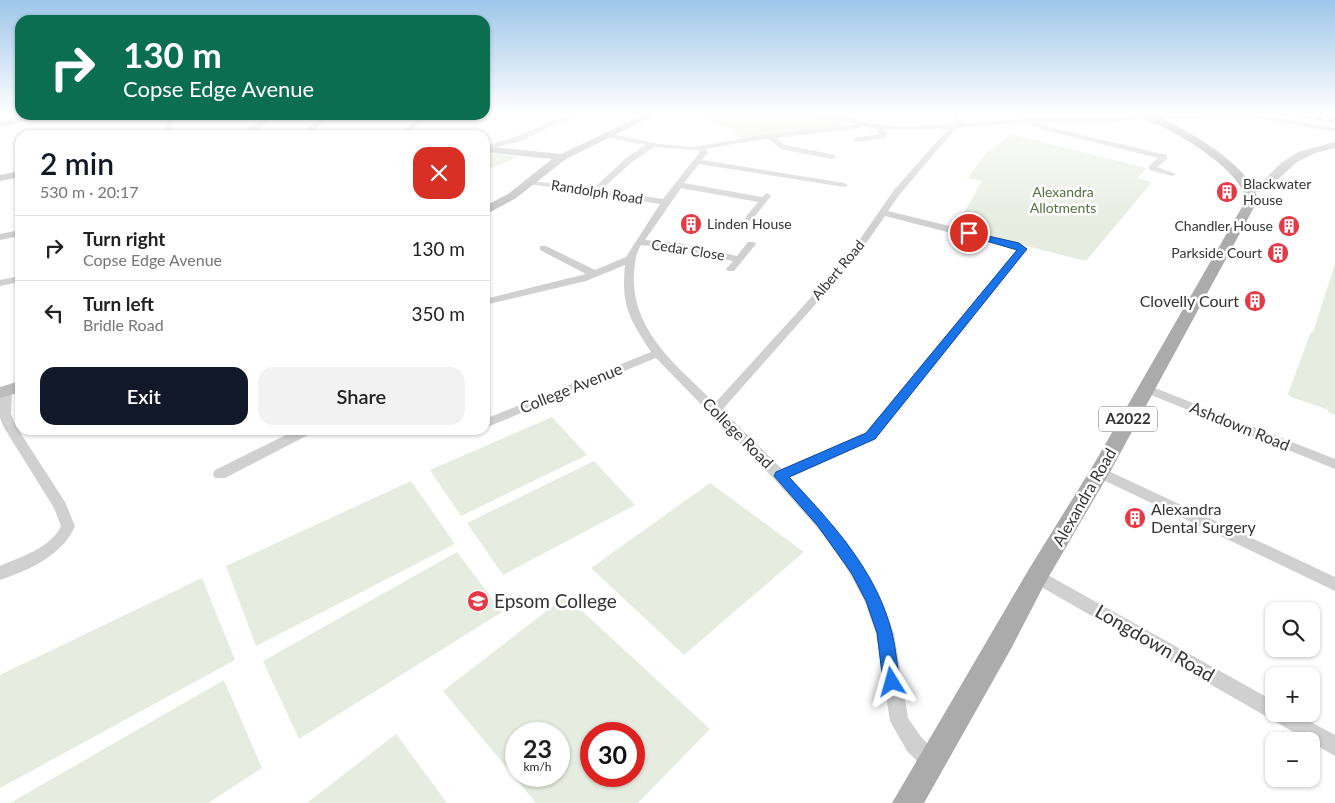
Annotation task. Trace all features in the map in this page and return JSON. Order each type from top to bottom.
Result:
[{"type":"main road","points":[[506,150],[562,157]]},
{"type":"main road","points":[[490,208],[512,196],[562,157],[576,150]]},
{"type":"main road","points":[[1210,150],[1249,190],[1261,189],[1277,170],[1298,156],[1317,150]]},
{"type":"main road","points":[[0,178],[15,175]]},
{"type":"main road","name":"Alexandra Road","points":[[930,760],[943,743],[1037,576],[1100,472],[1145,388],[1247,211],[1252,200],[1249,190]]},
{"type":"main road","name":"A2022","points":[[906,803],[930,760]]},
{"type":"street","points":[[594,192],[629,160],[644,150]]},
{"type":"street","points":[[678,150],[844,185]]},
{"type":"street","points":[[699,155],[716,150]]},
{"type":"street","points":[[802,150],[832,156]]},
{"type":"street","name":"Albert Road","points":[[716,409],[850,260],[897,192],[935,150]]},
{"type":"street","points":[[1136,150],[1164,157],[1152,168],[1172,174]]},
{"type":"street","name":"College Road","points":[[699,155],[664,202],[630,259],[628,278],[632,308],[642,332],[658,353],[716,409],[780,476],[842,546],[873,600],[885,633],[899,722],[914,744],[930,760]]},
{"type":"street","name":"Randolph Road","points":[[529,182],[664,202]]},
{"type":"street","points":[[678,185],[766,197],[749,218]]},
{"type":"street","points":[[780,476],[870,436],[1022,249],[1016,245],[884,213]]},
{"type":"street","points":[[0,237],[15,234]]},
{"type":"street","name":"Cedar Close","points":[[639,242],[679,246],[738,259]]},
{"type":"street","name":"Cedar Close","points":[[731,269],[750,244]]},
{"type":"street","points":[[543,248],[595,274]]},
{"type":"street","points":[[490,301],[595,274],[630,259]]},
{"type":"street","points":[[0,283],[15,280]]},
{"type":"street","name":"College Avenue","points":[[490,422],[658,353]]},
{"type":"street","name":"Ashdown Road","points":[[1145,388],[1335,464]]},
{"type":"street","points":[[0,572],[51,547],[62,538],[68,527],[68,517],[41,479],[9,425],[5,413],[9,390]]},
{"type":"street","points":[[220,474],[297,435]]},
{"type":"street","points":[[1100,472],[1335,584]]},
{"type":"street","name":"Longdown Road","points":[[1037,576],[1265,706]]},
{"type":"street","points":[[1292,722],[1335,746]]},
{"type":"green space","name":"Alexandra Allotments","points":[[988,150],[1076,150],[1147,168],[1137,178],[1152,182],[1086,261],[955,228],[982,181],[968,178]]},
{"type":"green space","points":[[490,153],[518,157],[490,169]]},
{"type":"green space","points":[[1335,264],[1335,415],[1328,412],[1329,410],[1291,397],[1288,394],[1310,334],[1313,332]]},
{"type":"green space","points":[[552,417],[587,455],[461,516],[430,470]]},
{"type":"green space","points":[[594,461],[635,505],[503,575],[467,523]]},
{"type":"green space","points":[[411,481],[455,544],[256,646],[226,566]]},
{"type":"green space","points":[[710,483],[804,552],[684,655],[591,568]]},
{"type":"green space","points":[[457,552],[502,612],[299,739],[263,661]]},
{"type":"green space","points":[[202,578],[235,660],[0,788],[0,675]]},
{"type":"green space","points":[[566,596],[710,729],[638,803],[536,803],[523,787],[570,787],[570,722],[505,722],[505,766],[443,691]]},
{"type":"green space","points":[[224,680],[262,768],[208,803],[10,803]]},
{"type":"green space","points":[[396,734],[447,803],[307,803]]},
{"type":"place","name":"Blackwater House","points":[[1227,192]]},
{"type":"place","name":"Linden House","points":[[691,224]]},
{"type":"place","name":"Chandler House","points":[[1289,226]]},
{"type":"place","name":"Parkside Court","points":[[1278,253]]},
{"type":"place","name":"Clovelly Court","points":[[1255,301]]},
{"type":"place","name":"Alexandra Dental Surgery","points":[[1135,518]]},
{"type":"place","name":"Epsom College","points":[[478,601]]},
{"type":"route","points":[[892,682],[885,633],[873,600],[857,570],[842,546],[822,521],[780,476],[864,440],[874,433],[1022,249],[1016,245],[969,233]]}]
